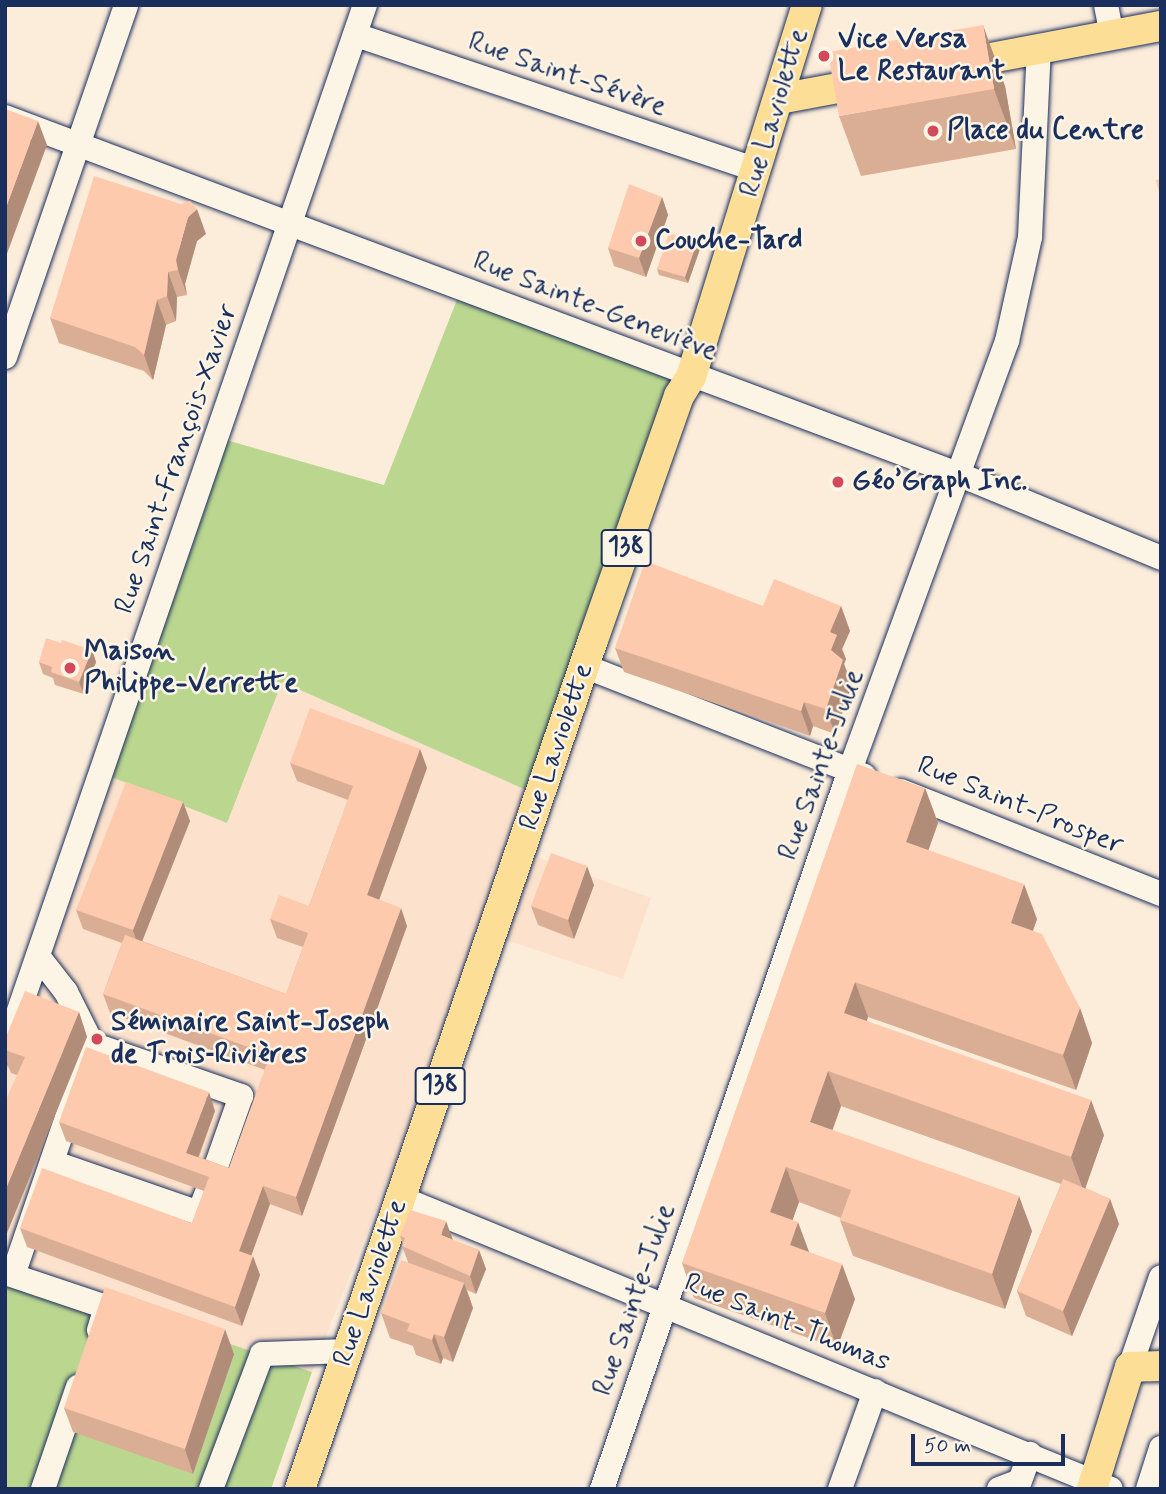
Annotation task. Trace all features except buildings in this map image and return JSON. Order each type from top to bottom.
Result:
[{"type":"main road","name":"Rue Laviolette","points":[[300,1489],[584,666],[679,396],[691,377],[697,345],[758,170],[807,5]]},
{"type":"main road","points":[[779,99],[1161,26]]},
{"type":"main road","points":[[1099,1486],[1130,1367],[1161,1366]]},
{"type":"street","points":[[5,357],[126,5]]},
{"type":"street","name":"Rue Saint-François-Xavier","points":[[5,1051],[365,5]]},
{"type":"street","points":[[1107,5],[1112,36]]},
{"type":"street","name":"Rue Saint-Sévère","points":[[356,35],[758,170]]},
{"type":"street","name":"Rue Sainte-Julie","points":[[602,1489],[850,771],[1007,341],[1024,271],[1036,153],[1039,49]]},
{"type":"street","name":"Rue Sainte-Geneviève","points":[[5,117],[650,357],[691,377],[960,475],[1161,558]]},
{"type":"street","name":"Rue Saint-Prosper","points":[[584,666],[1161,894]]},
{"type":"street","points":[[38,956],[66,992],[92,1044],[241,1096],[199,1213],[52,1162]]},
{"type":"street","points":[[43,1489],[106,1307],[9,1274],[52,1162],[92,1044]]},
{"type":"street","name":"Rue Saint-Thomas","points":[[401,1198],[1030,1454],[1099,1486]]},
{"type":"street","points":[[1130,1367],[1161,1277]]},
{"type":"street","points":[[211,1489],[262,1354],[348,1351]]},
{"type":"street","points":[[841,1489],[875,1391]]},
{"type":"street","points":[[1148,1489],[1161,1448]]},
{"type":"street","points":[[1015,1486],[1030,1454]]},
{"type":"shaded area","name":"Séminaire Saint-Joseph de Trois‑Rivières","points":[[282,682],[538,795],[312,1372],[5,1267],[5,1064],[109,776],[227,823]],"holes":[[[427,768],[374,914],[302,1216],[270,1204],[246,1270],[216,1196],[93,1066],[193,1171],[236,1187],[315,952],[277,937],[316,925],[360,805]]]},
{"type":"shaded area","points":[[521,851],[651,898],[623,979],[491,935]]},
{"type":"green space","points":[[462,287],[691,377],[533,793],[282,682],[227,823],[109,776],[226,440],[384,485]]},
{"type":"green space","points":[[5,1267],[312,1372],[271,1489],[5,1489]]},
{"type":"place","name":"Vice Versa Le Restaurant","points":[[824,56]]},
{"type":"place","name":"Place du Centre","points":[[933,131]]},
{"type":"place","name":"Couche-Tard","points":[[641,241]]},
{"type":"place","name":"Géo’Graph Inc.","points":[[838,482]]},
{"type":"place","name":"Maison Philippe-Verrette","points":[[70,668]]},
{"type":"place","name":"Séminaire Saint-Joseph de Trois‑Rivières","points":[[97,1039]]}]
